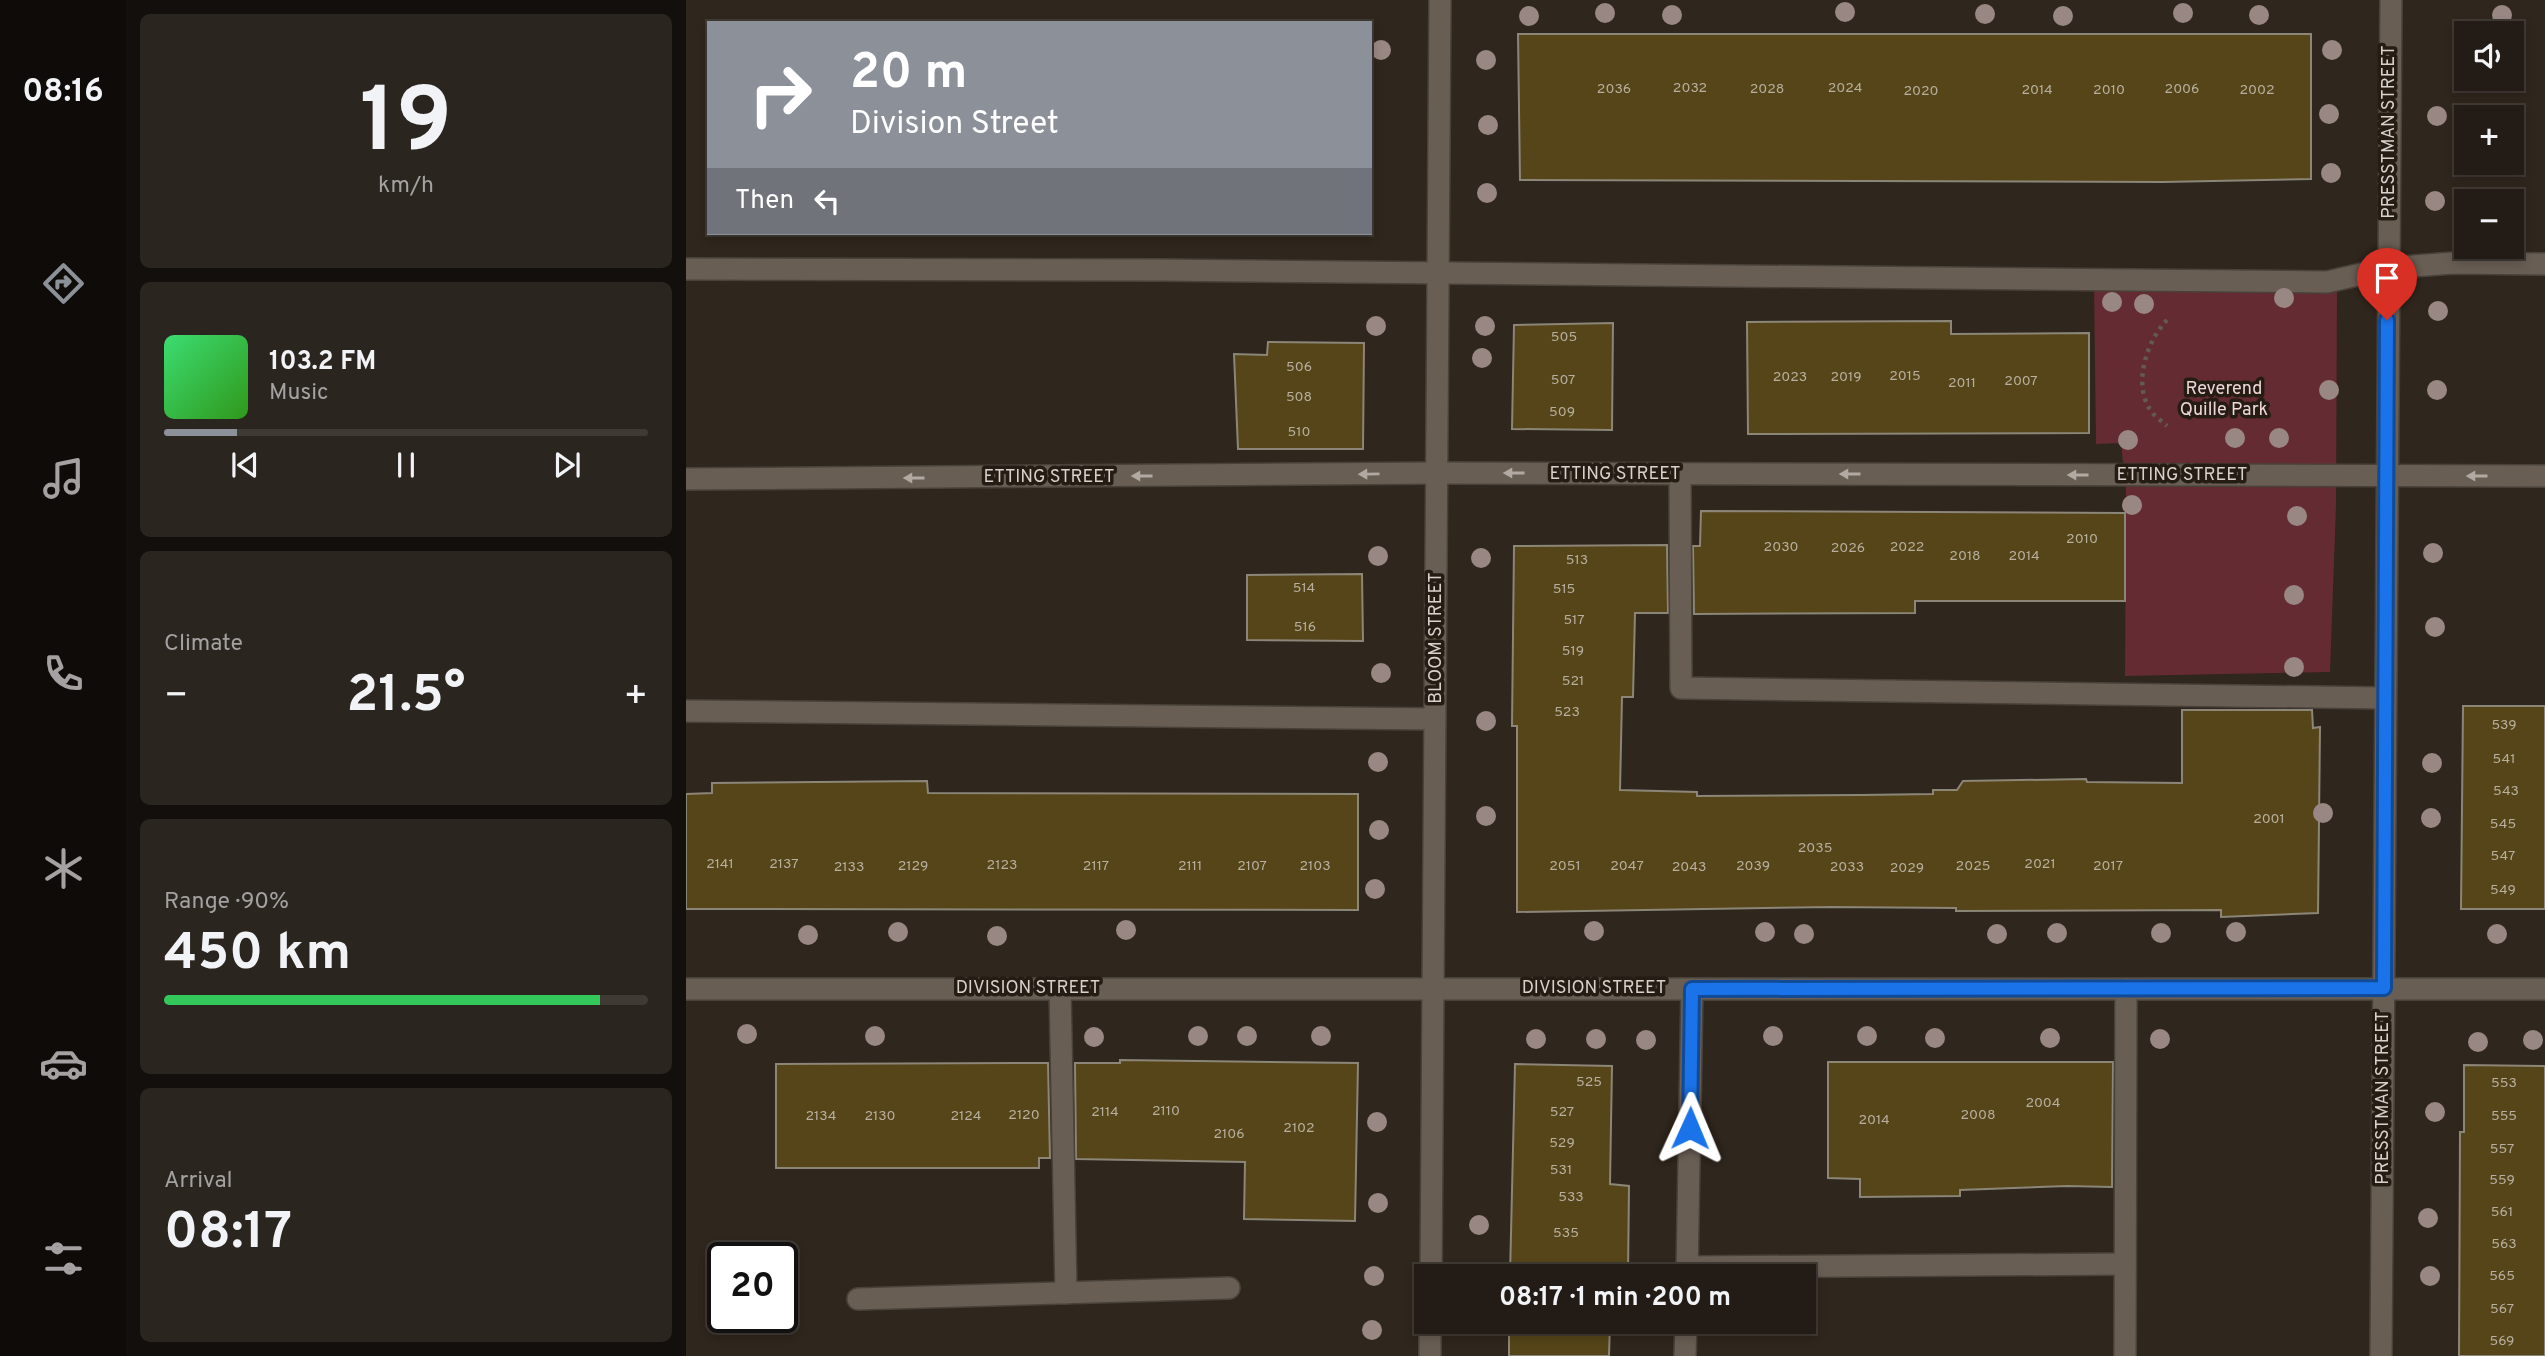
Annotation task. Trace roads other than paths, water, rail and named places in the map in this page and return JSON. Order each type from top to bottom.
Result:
[{"type":"street","name":"BLOOM STREET","points":[[1431,1264],[1440,0]]},
{"type":"street","name":"PRESSTMAN STREET","points":[[2381,1356],[2385,475],[2391,0]]},
{"type":"street","points":[[686,270],[1159,270],[1438,275],[2327,282],[2388,268],[2453,263],[2545,264]]},
{"type":"street","name":"ETTING STREET","points":[[686,480],[1437,473],[2545,476]]},
{"type":"street","points":[[1680,474],[1681,688],[2384,698]]},
{"type":"street","points":[[686,711],[1435,719]]},
{"type":"street","points":[[1060,988],[1066,1293]]},
{"type":"street","name":"DIVISION STREET","points":[[686,989],[2545,989]]},
{"type":"street","points":[[1687,1264],[1692,989]]},
{"type":"street","points":[[2125,1356],[2126,989]]},
{"type":"street","points":[[1816,1269],[2125,1264]]},
{"type":"street","points":[[858,1299],[1229,1288]]},
{"type":"street","points":[[1430,1334],[1430,1356]]},
{"type":"street","points":[[1685,1356],[1686,1334]]},
{"type":"park label","name":"Reverend Quille Park","points":[[2224,399]]}]
